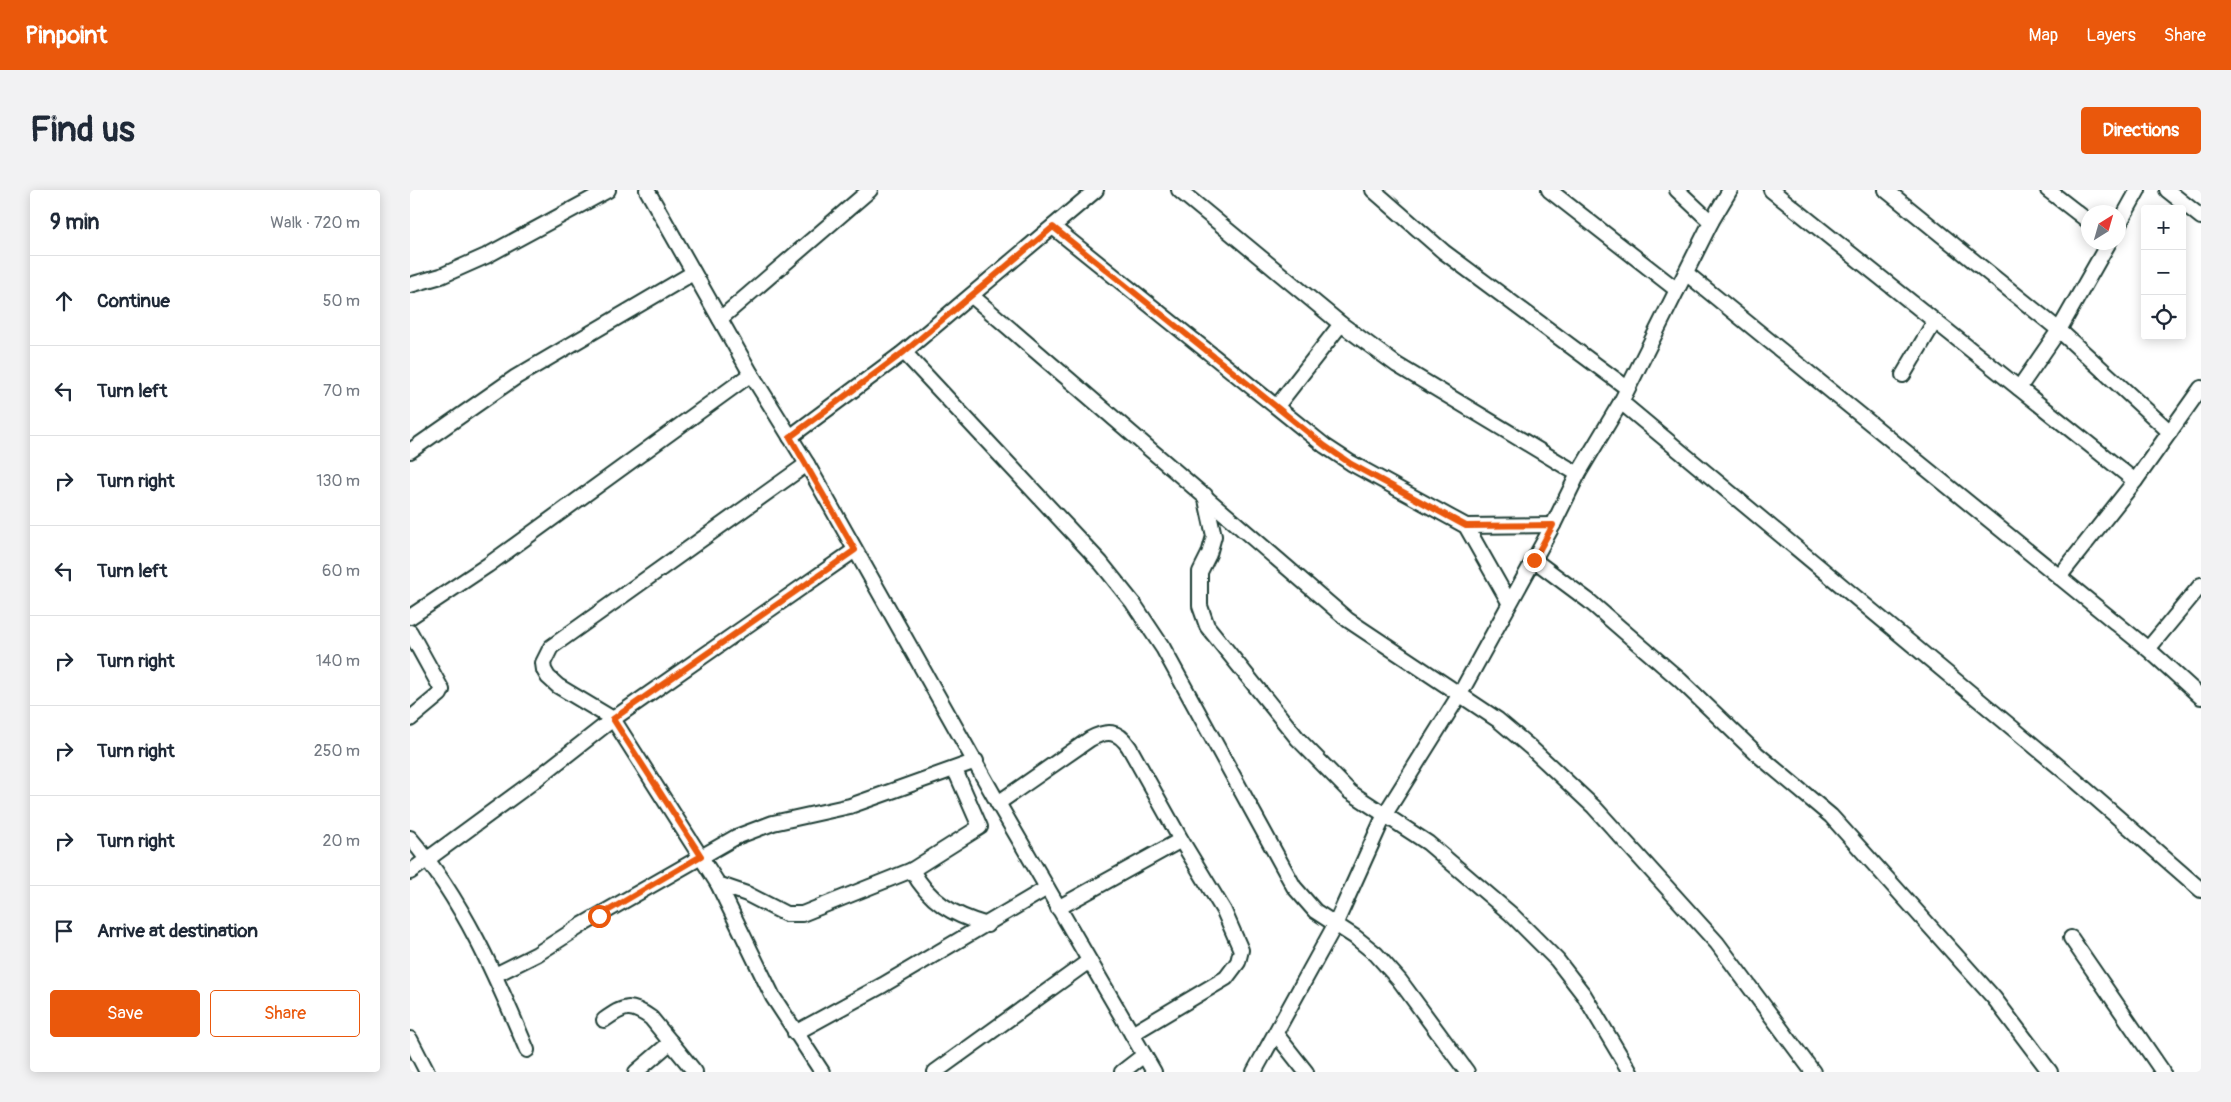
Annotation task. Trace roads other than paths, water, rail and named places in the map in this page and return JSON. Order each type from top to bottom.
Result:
[{"type":"street","points":[[410,285],[441,276],[486,256],[608,190]]},
{"type":"street","points":[[720,319],[870,190]]},
{"type":"street","points":[[1179,190],[1341,324],[1397,365],[1578,474]]},
{"type":"street","points":[[1372,190],[1444,252],[1628,388]]},
{"type":"street","points":[[1549,190],[1677,290]]},
{"type":"street","points":[[1677,190],[1712,222]]},
{"type":"street","points":[[1254,1072],[1335,925],[1385,814],[1460,694],[1553,525],[1578,474],[1621,402],[1730,190]]},
{"type":"street","points":[[1771,190],[2134,481]]},
{"type":"street","points":[[1886,190],[2059,330],[2170,432]]},
{"type":"street","points":[[2048,190],[2081,216]]},
{"type":"street","points":[[2126,212],[2138,190]]},
{"type":"street","points":[[2167,190],[2201,217]]},
{"type":"street","points":[[652,192],[694,273],[751,374],[807,464],[998,803],[1154,1072]]},
{"type":"street","points":[[790,437],[904,352],[1053,227],[1087,193]]},
{"type":"street","points":[[1053,227],[1325,446],[1351,464],[1466,526],[1553,525]]},
{"type":"street","points":[[2020,388],[2059,330],[2104,250]]},
{"type":"street","points":[[410,451],[516,377],[694,273]]},
{"type":"street","points":[[1686,273],[2148,649],[2201,697]]},
{"type":"street","points":[[972,296],[1348,620],[1498,720],[1531,748],[1594,807],[1717,943],[1813,1072]]},
{"type":"street","points":[[1903,375],[1935,321]]},
{"type":"street","points":[[1277,406],[1341,324]]},
{"type":"street","points":[[904,352],[1101,563],[1133,603],[1163,648],[1294,887],[1316,911],[1355,937],[1382,961],[1400,981],[1467,1072]]},
{"type":"street","points":[[410,617],[488,565],[751,374]]},
{"type":"street","points":[[2059,577],[2134,481],[2201,388]]},
{"type":"street","points":[[1621,402],[2075,780],[2201,890]]},
{"type":"street","points":[[807,464],[551,647],[543,663],[548,677],[558,686],[613,719],[718,884],[773,997],[822,1072]]},
{"type":"street","points":[[1205,495],[1214,536],[1209,554],[1200,572],[1200,606],[1207,626],[1298,739],[1350,792],[1428,843],[1512,914],[1557,960],[1584,995],[1630,1072]]},
{"type":"street","points":[[1466,526],[1509,602]]},
{"type":"street","points":[[410,872],[613,719],[855,550]]},
{"type":"street","points":[[1534,560],[1589,601],[1680,680],[1757,754],[1831,816],[1874,868],[1978,979],[2046,1071]]},
{"type":"street","points":[[2148,649],[2201,584]]},
{"type":"street","points":[[410,632],[442,690],[440,694],[410,718]]},
{"type":"street","points":[[998,803],[1090,739],[1103,733],[1114,733],[1125,741],[1180,840],[1224,911],[1239,943],[1240,957],[1232,972],[1218,984],[1132,1034]]},
{"type":"street","points":[[495,975],[537,954],[582,925],[736,836],[773,823],[850,806],[976,761]]},
{"type":"street","points":[[718,884],[747,894],[786,914],[802,914],[912,870],[980,827],[955,770]]},
{"type":"street","points":[[410,838],[428,859],[472,932],[495,975],[527,1050]]},
{"type":"street","points":[[1058,908],[1180,840]]},
{"type":"street","points":[[912,870],[920,886],[932,899],[964,918],[987,924]]},
{"type":"street","points":[[795,1033],[1047,888]]},
{"type":"street","points":[[2071,938],[2162,1072]]},
{"type":"street","points":[[935,1072],[1089,961]]},
{"type":"street","points":[[604,1020],[620,1008],[636,1009],[651,1018],[695,1072]]},
{"type":"street","points":[[1276,1034],[1306,1072]]},
{"type":"street","points":[[410,1039],[427,1072]]},
{"type":"street","points":[[636,1072],[671,1042]]},
{"type":"street","points":[[1122,1072],[1144,1054]]}]
